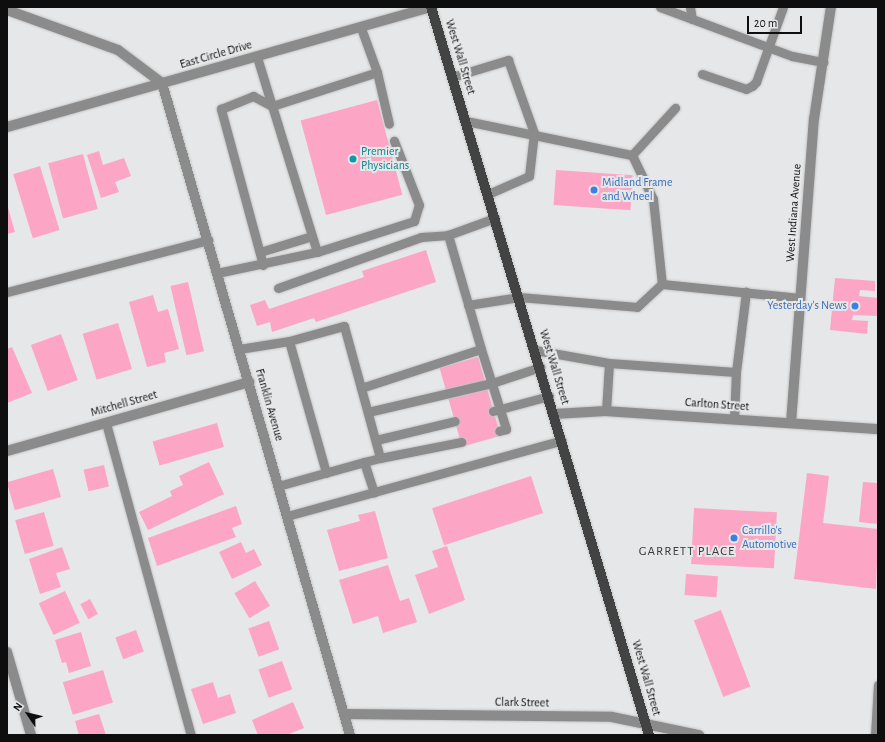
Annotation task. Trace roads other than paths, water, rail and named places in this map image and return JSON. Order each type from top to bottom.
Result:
[{"type":"main road","name":"West Wall Street","points":[[432,7],[649,735]]},
{"type":"street","name":"East Circle Drive","points":[[7,127],[432,7]]},
{"type":"street","name":"West Indiana Avenue","points":[[791,423],[814,119],[831,7]]},
{"type":"street","points":[[7,10],[118,50],[162,83]]},
{"type":"street","name":"Franklin Avenue","points":[[162,83],[240,349],[350,735]]},
{"type":"street","name":"Mitchell Street","points":[[7,451],[249,382]]},
{"type":"street","name":"Carlton Street","points":[[554,414],[606,411],[878,429]]},
{"type":"street","points":[[7,652],[31,735]]},
{"type":"street","name":"Clark Street","points":[[344,714],[612,717],[699,735]]},
{"type":"lane","points":[[660,7],[768,47],[823,62]]},
{"type":"lane","points":[[690,7],[692,19]]},
{"type":"lane","points":[[702,74],[746,89],[756,82],[783,7]]},
{"type":"lane","points":[[361,28],[377,72],[389,124]]},
{"type":"lane","points":[[257,57],[316,252]]},
{"type":"lane","points":[[452,77],[508,60],[534,133],[529,176],[488,194]]},
{"type":"lane","points":[[263,265],[221,109],[253,96],[272,106],[377,72]]},
{"type":"lane","points":[[632,155],[675,108]]},
{"type":"lane","points":[[466,121],[534,133],[632,155]]},
{"type":"lane","points":[[217,273],[263,265],[316,252],[414,221],[419,205],[394,141]]},
{"type":"lane","points":[[632,155],[653,199],[662,284]]},
{"type":"lane","points":[[278,288],[421,238],[448,235],[495,218]]},
{"type":"lane","points":[[448,235],[492,383],[496,410],[506,429],[499,431]]},
{"type":"lane","points":[[260,252],[312,236]]},
{"type":"lane","points":[[7,292],[208,240]]},
{"type":"lane","points":[[468,305],[519,297],[637,307],[662,284],[800,298]]},
{"type":"lane","points":[[734,419],[736,372],[746,292]]},
{"type":"lane","points":[[240,349],[289,341],[344,326],[380,458]]},
{"type":"lane","points":[[289,341],[326,473]]},
{"type":"lane","points":[[361,388],[481,349]]},
{"type":"lane","points":[[535,350],[609,363],[736,372]]},
{"type":"lane","points":[[606,411],[609,363]]},
{"type":"lane","points":[[368,412],[492,383],[540,367]]},
{"type":"lane","points":[[496,410],[548,396]]},
{"type":"lane","points":[[376,440],[455,421]]},
{"type":"lane","points":[[106,423],[191,735]]},
{"type":"lane","points":[[287,516],[562,440]]},
{"type":"lane","points":[[278,486],[380,458],[461,442]]},
{"type":"lane","points":[[364,462],[374,492]]},
{"type":"lane","points":[[875,735],[878,685]]},
{"type":"place","name":"Premier Physicians","points":[[353,159]]},
{"type":"place","name":"Midland Frame and Wheel","points":[[594,190]]},
{"type":"place","name":"Yesterday's News","points":[[855,306]]},
{"type":"place","name":"Carrillo's Automotive","points":[[734,538]]},
{"type":"district","name":"GARRETT PLACE","points":[[687,552]]}]
